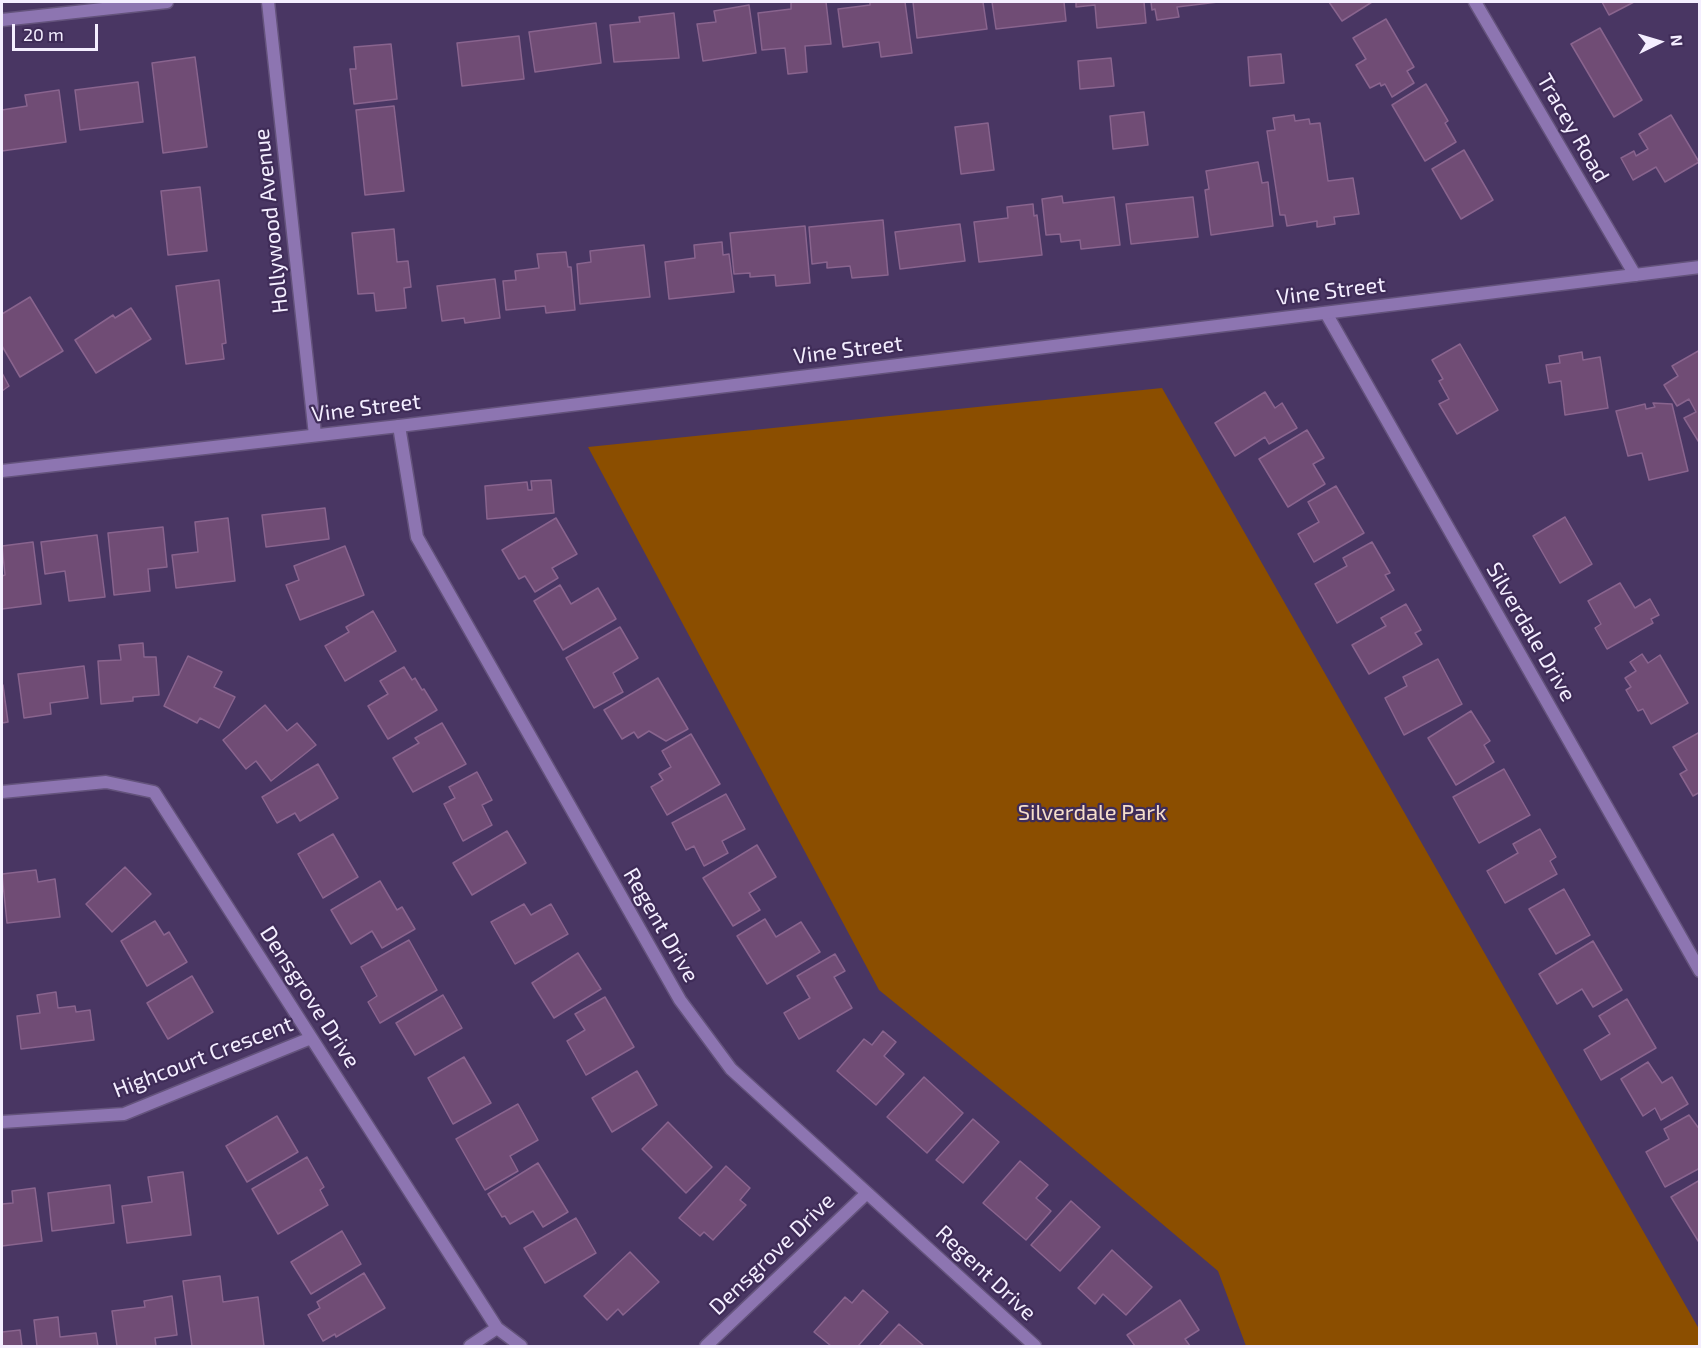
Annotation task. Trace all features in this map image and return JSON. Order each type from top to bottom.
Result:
[{"type":"street","points":[[2,20],[167,2]]},
{"type":"street","name":"Hollywood Avenue","points":[[268,2],[315,435]]},
{"type":"street","name":"Tracey Road","points":[[1475,2],[1635,275]]},
{"type":"street","name":"Vine Street","points":[[2,471],[399,426],[1700,267]]},
{"type":"street","name":"Silverdale Drive","points":[[1326,313],[1700,971]]},
{"type":"street","name":"Regent Drive","points":[[399,426],[417,537],[680,1000],[731,1069],[1035,1347]]},
{"type":"street","name":"Densgrove Drive","points":[[2,792],[106,782],[154,792],[496,1328],[521,1347]]},
{"type":"street","name":"Highcourt Crescent","points":[[2,1122],[124,1114],[311,1038]]},
{"type":"street","name":"Densgrove Drive","points":[[706,1347],[867,1193]]},
{"type":"street","points":[[470,1347],[496,1328]]},
{"type":"green space","name":"Silverdale Park","points":[[1162,388],[1699,1329],[1699,1346],[1246,1346],[1218,1271],[1039,1120],[879,990],[588,447]]},
{"type":"building","points":[[791,2],[826,2],[831,44],[805,46],[807,72],[788,74],[785,48],[762,50],[758,13],[791,9]]},
{"type":"building","points":[[870,2],[905,2],[912,53],[881,57],[879,42],[843,47],[838,9],[870,5]]},
{"type":"building","points":[[913,2],[983,2],[987,29],[917,38]]},
{"type":"building","points":[[992,2],[1064,2],[1066,21],[996,29]]},
{"type":"building","points":[[1076,2],[1144,2],[1146,23],[1097,28],[1095,5],[1076,7]]},
{"type":"building","points":[[1151,2],[1218,2],[1177,7],[1179,17],[1157,20]]},
{"type":"building","points":[[1329,2],[1372,2],[1342,21]]},
{"type":"building","points":[[1602,2],[1634,2],[1609,15]]},
{"type":"building","points":[[749,5],[756,53],[703,61],[697,24],[716,22],[714,11]]},
{"type":"building","points":[[674,13],[679,58],[614,62],[610,25],[640,22],[639,17]]},
{"type":"building","points":[[1386,19],[1414,67],[1407,71],[1414,83],[1392,97],[1385,84],[1381,86],[1380,83],[1370,88],[1356,65],[1366,59],[1353,38]]},
{"type":"building","points":[[596,23],[601,63],[535,72],[529,32]]},
{"type":"building","points":[[1600,28],[1642,100],[1614,117],[1571,44]]},
{"type":"building","points":[[519,36],[524,79],[462,86],[457,43]]},
{"type":"building","points":[[391,44],[397,99],[354,104],[350,69],[356,69],[354,47]]},
{"type":"building","points":[[1281,54],[1284,83],[1250,86],[1248,57]]},
{"type":"building","points":[[195,57],[207,147],[163,153],[152,63]]},
{"type":"building","points":[[1111,58],[1114,86],[1080,89],[1078,61]]},
{"type":"building","points":[[138,82],[143,122],[80,130],[75,90]]},
{"type":"building","points":[[1426,84],[1448,121],[1445,123],[1456,142],[1425,161],[1392,105]]},
{"type":"building","points":[[59,90],[66,142],[2,151],[2,110],[27,106],[25,95]]},
{"type":"building","points":[[394,106],[404,191],[365,195],[356,110]]},
{"type":"building","points":[[1144,112],[1148,145],[1113,149],[1110,116]]},
{"type":"building","points":[[1294,115],[1295,121],[1309,119],[1310,124],[1320,123],[1328,181],[1353,178],[1359,214],[1334,217],[1335,224],[1317,227],[1317,221],[1287,226],[1285,215],[1280,215],[1267,131],[1275,130],[1273,118]]},
{"type":"building","points":[[1671,115],[1699,162],[1665,182],[1656,167],[1633,180],[1621,158],[1634,151],[1636,156],[1648,149],[1639,134]]},
{"type":"building","points":[[988,123],[994,170],[961,174],[955,127]]},
{"type":"building","points":[[1464,150],[1493,200],[1461,219],[1432,169]]},
{"type":"building","points":[[1258,162],[1262,183],[1268,182],[1273,226],[1211,235],[1205,190],[1209,189],[1206,171]]},
{"type":"building","points":[[200,187],[207,251],[168,255],[161,191]]},
{"type":"building","points":[[1062,196],[1063,203],[1114,197],[1120,245],[1081,249],[1080,240],[1061,242],[1060,234],[1046,235],[1042,199]]},
{"type":"building","points":[[1193,197],[1198,237],[1131,244],[1126,204]]},
{"type":"building","points":[[1033,204],[1034,216],[1037,215],[1042,255],[979,262],[974,222],[1008,218],[1007,207]]},
{"type":"building","points":[[883,220],[888,275],[852,278],[850,266],[827,268],[827,262],[812,264],[809,227]]},
{"type":"building","points":[[960,224],[965,261],[900,269],[895,232]]},
{"type":"building","points":[[805,226],[810,283],[776,286],[775,275],[750,277],[750,273],[734,274],[730,233]]},
{"type":"building","points":[[394,229],[397,262],[408,261],[411,287],[404,288],[406,308],[376,311],[374,293],[358,294],[352,233]]},
{"type":"building","points":[[722,242],[723,255],[729,254],[734,292],[669,299],[665,262],[695,258],[694,245]]},
{"type":"building","points":[[644,245],[650,297],[580,304],[577,264],[591,262],[590,251]]},
{"type":"building","points":[[566,252],[568,267],[571,267],[575,310],[546,313],[545,306],[506,310],[503,281],[516,280],[515,271],[539,268],[537,254]]},
{"type":"building","points":[[495,279],[500,318],[465,323],[464,318],[442,321],[437,286]]},
{"type":"building","points":[[219,280],[226,343],[222,344],[224,359],[186,364],[176,286]]},
{"type":"building","points":[[30,297],[63,351],[20,377],[2,346],[2,314]]},
{"type":"building","points":[[131,308],[151,339],[96,373],[75,340],[113,315],[115,318]]},
{"type":"building","points":[[1460,344],[1498,410],[1457,434],[1439,404],[1449,399],[1439,381],[1443,379],[1432,360]]},
{"type":"building","points":[[1700,350],[1700,444],[1684,418],[1696,412],[1689,399],[1677,406],[1664,385],[1678,376],[1672,366]]},
{"type":"building","points":[[1582,352],[1583,360],[1600,357],[1608,408],[1565,415],[1561,381],[1549,383],[1546,365],[1560,363],[1559,356]]},
{"type":"building","points":[[2,373],[9,386],[2,391]]},
{"type":"building","points":[[1265,392],[1275,408],[1282,403],[1297,428],[1269,444],[1265,437],[1235,456],[1215,423]]},
{"type":"building","points":[[1653,403],[1672,404],[1688,471],[1649,480],[1642,453],[1628,456],[1616,411],[1645,404],[1646,409],[1655,407]]},
{"type":"building","points":[[1307,430],[1324,458],[1313,464],[1325,484],[1288,507],[1259,459]]},
{"type":"building","points":[[551,480],[554,513],[487,519],[485,486],[527,482],[528,490],[532,490],[531,481]]},
{"type":"building","points":[[1336,486],[1364,533],[1314,562],[1298,534],[1319,522],[1308,502]]},
{"type":"building","points":[[325,508],[329,539],[266,547],[262,515]]},
{"type":"building","points":[[1565,517],[1592,564],[1560,583],[1533,536]]},
{"type":"building","points":[[228,518],[235,581],[176,588],[172,555],[198,552],[195,522]]},
{"type":"building","points":[[556,518],[577,554],[552,568],[558,578],[535,592],[525,576],[519,579],[502,550]]},
{"type":"building","points":[[163,527],[167,567],[148,569],[150,591],[114,595],[108,533]]},
{"type":"building","points":[[97,535],[105,597],[69,601],[65,571],[45,574],[41,542]]},
{"type":"building","points":[[33,542],[41,604],[2,609],[2,576],[5,575],[2,546]]},
{"type":"building","points":[[1372,542],[1390,573],[1385,575],[1394,590],[1337,623],[1315,584],[1347,566],[1343,558]]},
{"type":"building","points":[[345,546],[364,595],[300,620],[286,585],[299,580],[294,566]]},
{"type":"building","points":[[1620,583],[1635,608],[1650,599],[1659,615],[1651,619],[1653,623],[1607,649],[1595,628],[1601,624],[1588,601]]},
{"type":"building","points":[[560,585],[571,604],[598,588],[616,619],[563,650],[534,601]]},
{"type":"building","points":[[1406,604],[1421,630],[1415,633],[1422,644],[1369,674],[1352,645],[1386,626],[1381,618]]},
{"type":"building","points":[[373,611],[396,651],[345,681],[325,646],[349,632],[346,627]]},
{"type":"building","points":[[620,627],[638,658],[613,673],[623,692],[594,708],[566,658]]},
{"type":"building","points":[[143,643],[144,657],[156,657],[159,695],[133,697],[133,701],[101,704],[98,661],[121,660],[119,645]]},
{"type":"building","points":[[1642,654],[1648,663],[1660,655],[1688,703],[1651,724],[1643,709],[1638,711],[1626,690],[1631,687],[1625,678],[1636,671],[1630,662]]},
{"type":"building","points":[[188,656],[222,672],[214,687],[235,697],[219,728],[200,718],[197,723],[164,706]]},
{"type":"building","points":[[1438,659],[1462,704],[1404,735],[1385,698],[1407,686],[1403,677]]},
{"type":"building","points":[[84,666],[88,698],[50,703],[51,714],[24,718],[18,674]]},
{"type":"building","points":[[404,667],[412,680],[415,678],[422,690],[424,689],[437,710],[388,739],[368,706],[388,694],[380,681]]},
{"type":"building","points":[[658,678],[688,729],[666,741],[649,731],[638,738],[634,732],[622,739],[604,710]]},
{"type":"building","points":[[2,686],[8,722],[2,723]]},
{"type":"building","points":[[265,705],[287,731],[297,723],[316,745],[271,781],[256,761],[246,769],[223,740]]},
{"type":"building","points":[[1471,711],[1490,741],[1484,745],[1494,762],[1456,785],[1428,738]]},
{"type":"building","points":[[442,723],[466,764],[413,792],[393,758],[419,743],[415,738]]},
{"type":"building","points":[[1700,732],[1700,792],[1693,796],[1680,774],[1687,770],[1673,747]]},
{"type":"building","points":[[691,734],[720,784],[667,815],[651,787],[663,780],[659,774],[671,767],[662,751]]},
{"type":"building","points":[[318,764],[338,798],[300,821],[295,813],[277,823],[262,797]]},
{"type":"building","points":[[1504,769],[1530,815],[1479,843],[1453,797]]},
{"type":"building","points":[[477,772],[492,800],[482,805],[492,825],[463,841],[444,804],[455,798],[449,787]]},
{"type":"building","points":[[726,794],[745,829],[722,841],[728,853],[704,866],[694,846],[686,850],[672,823]]},
{"type":"building","points":[[1540,829],[1556,857],[1550,861],[1557,874],[1505,903],[1487,871],[1518,853],[1513,844]]},
{"type":"building","points":[[507,831],[526,863],[472,895],[453,863]]},
{"type":"building","points":[[333,834],[358,877],[323,898],[298,854]]},
{"type":"building","points":[[757,845],[776,877],[749,893],[760,910],[733,926],[703,878]]},
{"type":"building","points":[[125,867],[151,894],[112,932],[86,904]]},
{"type":"building","points":[[36,870],[38,882],[55,879],[60,917],[7,923],[2,874]]},
{"type":"building","points":[[380,881],[397,910],[402,907],[415,929],[382,948],[372,931],[351,944],[331,910]]},
{"type":"building","points":[[1564,889],[1590,935],[1556,954],[1529,909]]},
{"type":"building","points":[[524,904],[531,915],[551,904],[568,934],[515,964],[491,922]]},
{"type":"building","points":[[765,919],[776,937],[801,922],[820,952],[767,984],[737,936]]},
{"type":"building","points":[[155,921],[164,935],[169,932],[187,962],[147,986],[121,941]]},
{"type":"building","points":[[409,940],[437,990],[380,1023],[368,1002],[377,996],[361,967]]},
{"type":"building","points":[[1593,941],[1622,990],[1593,1007],[1582,989],[1557,1004],[1539,974]]},
{"type":"building","points":[[578,953],[601,989],[554,1018],[532,983]]},
{"type":"building","points":[[835,954],[845,971],[834,977],[852,1008],[799,1039],[784,1013],[810,998],[797,976]]},
{"type":"building","points":[[192,976],[213,1012],[168,1039],[147,1003]]},
{"type":"building","points":[[56,992],[58,1008],[75,1006],[76,1012],[90,1010],[94,1040],[21,1049],[17,1016],[40,1013],[37,995]]},
{"type":"building","points":[[443,995],[462,1028],[415,1055],[396,1023]]},
{"type":"building","points":[[605,997],[634,1047],[586,1075],[567,1041],[585,1030],[575,1014]]},
{"type":"building","points":[[1627,999],[1656,1048],[1601,1080],[1584,1050],[1610,1034],[1599,1016]]},
{"type":"building","points":[[883,1031],[896,1042],[884,1056],[904,1074],[876,1105],[837,1071],[864,1039],[872,1045]]},
{"type":"building","points":[[464,1057],[491,1103],[453,1124],[428,1078]]},
{"type":"building","points":[[1648,1062],[1662,1083],[1672,1077],[1688,1104],[1661,1120],[1655,1108],[1643,1116],[1621,1079]]},
{"type":"building","points":[[637,1071],[657,1105],[612,1132],[592,1098]]},
{"type":"building","points":[[924,1077],[963,1113],[927,1153],[887,1117]]},
{"type":"building","points":[[518,1104],[538,1140],[510,1156],[518,1171],[485,1190],[456,1139]]},
{"type":"building","points":[[1689,1115],[1700,1130],[1700,1168],[1665,1187],[1646,1152],[1669,1139],[1664,1129]]},
{"type":"building","points":[[277,1116],[298,1152],[247,1182],[226,1146]]},
{"type":"building","points":[[973,1119],[999,1142],[963,1183],[936,1160]]},
{"type":"building","points":[[668,1122],[712,1167],[686,1193],[642,1149]]},
{"type":"building","points":[[307,1157],[324,1187],[320,1190],[328,1205],[278,1234],[252,1189]]},
{"type":"building","points":[[1020,1161],[1048,1185],[1036,1198],[1051,1211],[1026,1240],[983,1203]]},
{"type":"building","points":[[538,1163],[568,1212],[543,1227],[533,1211],[510,1224],[505,1216],[502,1217],[488,1194]]},
{"type":"building","points":[[726,1166],[750,1188],[740,1200],[746,1205],[713,1240],[704,1232],[700,1236],[679,1218]]},
{"type":"building","points":[[183,1172],[191,1235],[127,1243],[122,1206],[152,1202],[148,1177]]},
{"type":"building","points":[[1700,1180],[1700,1244],[1671,1197]]},
{"type":"building","points":[[110,1185],[114,1223],[52,1231],[48,1193]]},
{"type":"building","points":[[35,1188],[42,1241],[2,1246],[2,1204],[13,1203],[12,1191]]},
{"type":"building","points":[[1071,1201],[1100,1227],[1060,1271],[1031,1245]]},
{"type":"building","points":[[576,1218],[596,1253],[545,1283],[524,1248]]},
{"type":"building","points":[[342,1231],[361,1264],[311,1294],[291,1262]]},
{"type":"building","points":[[1112,1250],[1152,1287],[1126,1315],[1103,1294],[1095,1304],[1078,1288]]},
{"type":"building","points":[[630,1252],[659,1282],[623,1315],[618,1309],[607,1320],[584,1296]]},
{"type":"building","points":[[364,1273],[385,1308],[336,1337],[335,1334],[323,1341],[308,1315],[320,1308],[317,1302]]},
{"type":"building","points":[[220,1276],[223,1302],[258,1297],[264,1346],[192,1346],[183,1281]]},
{"type":"building","points":[[863,1290],[888,1312],[858,1346],[831,1346],[814,1332],[845,1297],[852,1303]]},
{"type":"building","points":[[172,1296],[177,1335],[155,1338],[156,1346],[117,1346],[112,1311],[145,1307],[144,1301]]},
{"type":"building","points":[[1180,1300],[1199,1330],[1185,1339],[1190,1346],[1135,1346],[1127,1335]]},
{"type":"building","points":[[58,1317],[60,1337],[96,1333],[98,1346],[37,1346],[34,1320]]},
{"type":"building","points":[[899,1324],[924,1346],[879,1346]]},
{"type":"building","points":[[20,1330],[22,1346],[2,1346],[2,1332]]}]
